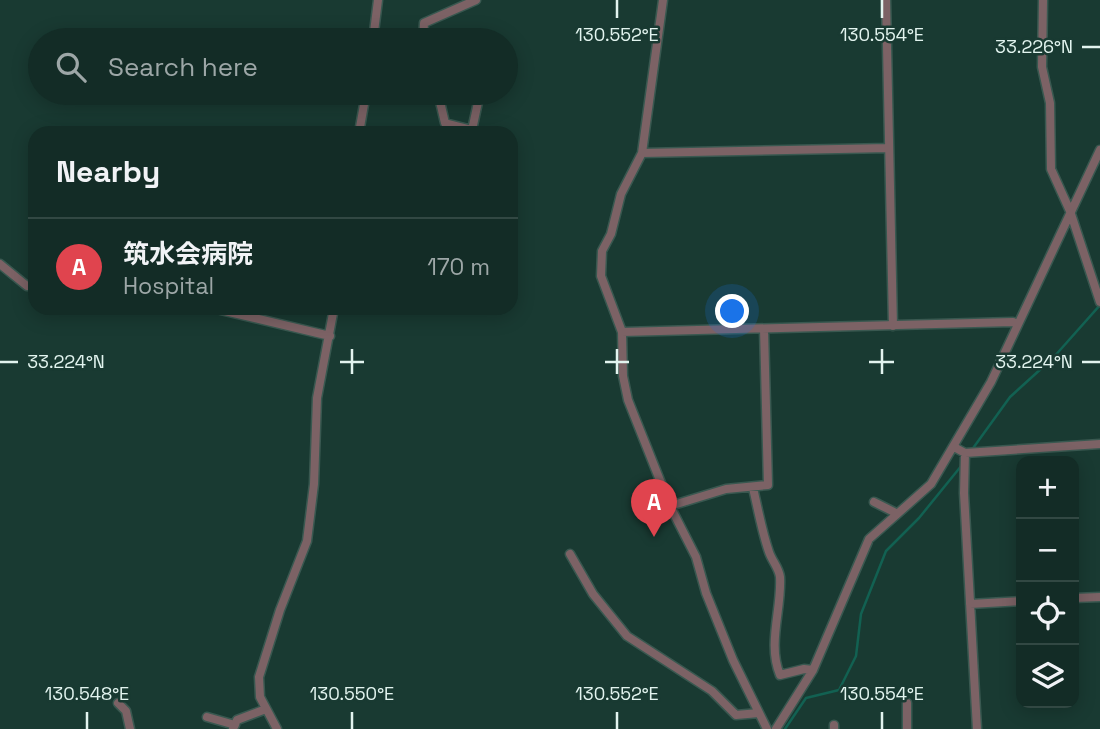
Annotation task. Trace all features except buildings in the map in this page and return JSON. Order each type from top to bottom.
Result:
[{"type":"street","points":[[374,28],[378,0]]},
{"type":"street","points":[[451,13],[452,0]]},
{"type":"street","points":[[424,28],[424,23],[476,0]]},
{"type":"street","points":[[663,0],[642,152],[621,194],[611,234],[600,260],[607,297],[622,332],[623,376],[628,400],[670,506],[693,550],[724,637],[767,729]]},
{"type":"street","points":[[886,0],[893,326]]},
{"type":"street","points":[[1043,0],[1042,67],[1050,103],[1051,169],[1070,211],[1100,302]]},
{"type":"street","points":[[360,126],[364,105]]},
{"type":"street","points":[[441,105],[445,122],[458,126]]},
{"type":"street","points":[[473,126],[477,105]]},
{"type":"street","points":[[642,152],[889,148]]},
{"type":"street","points":[[776,729],[813,670],[869,539],[931,484],[991,382],[1100,150]]},
{"type":"street","points":[[0,264],[28,286]]},
{"type":"street","points":[[242,315],[330,336]]},
{"type":"street","points":[[277,729],[260,697],[259,677],[279,610],[307,541],[314,484],[317,398],[333,315]]},
{"type":"street","points":[[622,332],[1013,322]]},
{"type":"street","points":[[670,506],[726,489],[768,485],[764,329]]},
{"type":"street","points":[[954,447],[965,453],[1100,444]]},
{"type":"street","points":[[965,453],[964,494],[977,729]]},
{"type":"street","points":[[753,488],[769,554],[780,573],[780,608],[775,631],[777,668],[780,675],[804,669],[813,670]]},
{"type":"street","points":[[874,502],[896,513]]},
{"type":"street","points":[[570,554],[593,594],[627,636],[712,691],[736,715],[759,713]]},
{"type":"street","points":[[1079,598],[1100,597]]},
{"type":"street","points":[[970,604],[1016,601]]},
{"type":"street","points":[[118,703],[126,711],[130,729]]},
{"type":"street","points":[[907,703],[907,729]]},
{"type":"street","points":[[207,717],[234,727],[237,720],[266,709]]},
{"type":"waterway","points":[[971,451],[1010,397],[1053,358],[1100,305]]},
{"type":"waterway","points":[[785,729],[806,698],[839,690],[856,656],[861,614],[886,551],[919,518],[962,465]]},
{"type":"place","name":"筑水会病院","points":[[654,537]]}]
